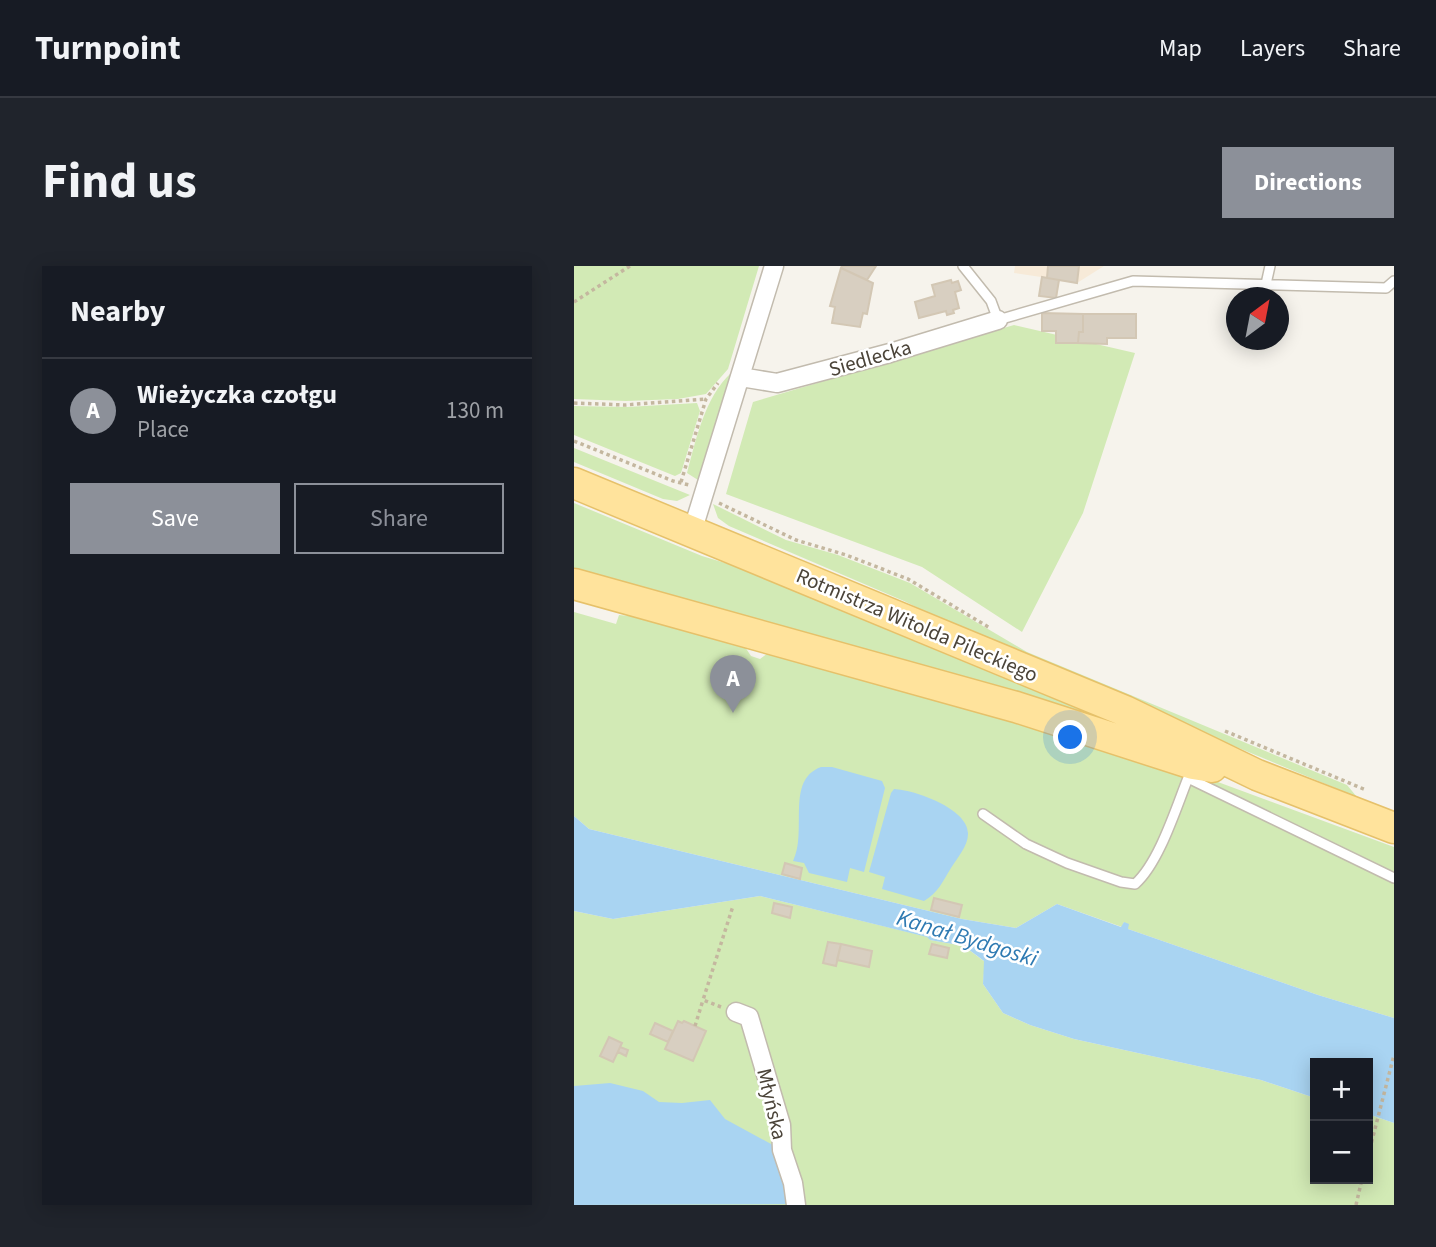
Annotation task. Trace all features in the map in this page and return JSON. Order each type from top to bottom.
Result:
[{"type":"main road","name":"Rotmistrza Witolda Pileckiego","points":[[574,483],[1125,711],[1257,775],[1394,828]]},
{"type":"main road","name":"Rotmistrza Witolda Pileckiego","points":[[574,584],[1016,706],[1190,771],[1257,775]]},
{"type":"street","points":[[692,532],[774,266]]},
{"type":"street","name":"Siedlecka","points":[[742,373],[778,383],[998,320]]},
{"type":"street","name":"Młyńska","points":[[736,1012],[749,1017],[781,1125],[782,1150],[793,1184],[796,1205]]},
{"type":"lane","points":[[963,266],[991,301],[998,320],[1133,281],[1386,288],[1394,281]]},
{"type":"lane","points":[[1266,284],[1270,266]]},
{"type":"lane","points":[[984,814],[1026,844],[1067,863],[1121,882],[1135,884],[1163,839],[1190,771],[1394,878]]},
{"type":"path","points":[[574,303],[630,266]]},
{"type":"path","points":[[681,482],[706,399],[728,372],[742,373]]},
{"type":"path","points":[[574,403],[625,405],[706,399]]},
{"type":"path","points":[[574,441],[673,481],[695,487]]},
{"type":"path","points":[[713,500],[744,516]]},
{"type":"path","points":[[695,1026],[733,906]]},
{"type":"path","points":[[704,1000],[736,1012]]},
{"type":"path","points":[[1373,1137],[1394,1055]]},
{"type":"path","points":[[1356,1205],[1361,1184]]},
{"type":"shaded area","points":[[1015,266],[1104,266],[1077,283],[1059,281],[1057,299],[1039,296],[1041,277],[1014,273]]},
{"type":"green space","points":[[574,266],[759,266],[728,369],[706,394],[678,399],[626,401],[574,399]]},
{"type":"green space","points":[[1014,325],[1135,353],[1083,513],[1022,632],[922,567],[726,494],[753,402]]},
{"type":"green space","points":[[731,373],[698,480],[687,473],[698,433],[714,394]]},
{"type":"green space","points":[[697,403],[700,411],[681,473],[675,476],[574,435],[574,406],[627,407]]},
{"type":"green space","points":[[574,448],[690,495],[677,501],[663,499],[574,462]]},
{"type":"green space","points":[[574,503],[702,556],[765,575],[1183,746],[574,572]]},
{"type":"green space","points":[[713,504],[786,540],[838,555],[910,583],[1027,652],[1347,785],[1357,797],[1009,653],[904,601],[729,526],[718,518]]},
{"type":"green space","points":[[574,612],[616,624],[619,615],[659,619],[743,644],[751,656],[760,659],[768,653],[1134,751],[1394,847],[1394,1018],[1318,995],[1128,929],[1124,922],[1122,927],[1057,904],[1016,928],[962,919],[589,829],[574,816]]},
{"type":"green space","points":[[760,896],[928,937],[930,940],[964,946],[985,962],[983,984],[1003,1013],[1030,1025],[1074,1039],[1261,1080],[1310,1096],[1310,1184],[1373,1184],[1373,1116],[1394,1123],[1394,1205],[574,1205],[574,911],[613,919]]},
{"type":"water","points":[[821,767],[832,767],[882,781],[885,788],[864,872],[850,868],[847,882],[809,873],[804,863],[793,861],[799,836],[800,795],[810,774]]},
{"type":"water","points":[[894,789],[939,802],[951,809],[966,825],[968,838],[964,847],[940,886],[924,901],[882,889],[885,877],[869,872]]},
{"type":"water","name":"Kanał Bydgoski","points":[[574,816],[589,829],[962,919],[1016,928],[1057,904],[1121,927],[1124,922],[1129,924],[1128,929],[1318,995],[1394,1018],[1394,1123],[1373,1116],[1373,1058],[1310,1058],[1310,1096],[1261,1080],[1074,1039],[1003,1013],[983,984],[984,961],[964,946],[930,940],[927,937],[760,896],[613,919],[574,911]]},
{"type":"water","points":[[610,1083],[643,1091],[659,1102],[710,1100],[725,1119],[782,1150],[796,1204],[574,1205],[574,1086]]},
{"type":"building","points":[[876,266],[867,280],[841,268]]},
{"type":"building","points":[[1048,266],[1079,266],[1077,283],[1047,278]]},
{"type":"building","points":[[841,268],[873,283],[867,314],[863,313],[860,327],[832,323],[835,307],[830,306]]},
{"type":"building","points":[[1042,277],[1059,280],[1056,298],[1039,296]]},
{"type":"building","points":[[951,280],[952,283],[958,281],[961,290],[955,292],[959,308],[947,315],[946,311],[919,318],[915,302],[935,296],[932,285]]},
{"type":"building","points":[[1042,313],[1083,314],[1083,332],[1079,332],[1078,343],[1056,343],[1056,331],[1042,331]]},
{"type":"building","points":[[1083,314],[1136,314],[1136,338],[1107,338],[1107,344],[1078,343],[1079,332],[1083,332]]},
{"type":"building","points":[[785,863],[802,868],[800,879],[782,874]]},
{"type":"building","points":[[934,898],[962,905],[959,917],[931,910]]},
{"type":"building","points":[[774,903],[792,907],[790,918],[772,913]]},
{"type":"building","points":[[828,942],[841,944],[836,966],[823,963]]},
{"type":"building","points":[[841,944],[872,951],[869,967],[837,960]]},
{"type":"building","points":[[932,944],[949,948],[947,958],[929,954]]},
{"type":"building","points":[[678,1021],[706,1031],[693,1061],[665,1049]]},
{"type":"building","points":[[655,1023],[673,1031],[668,1042],[650,1034]]},
{"type":"building","points":[[609,1037],[622,1043],[613,1062],[600,1056]]},
{"type":"building","points":[[620,1047],[628,1050],[626,1056],[618,1052]]},
{"type":"place","name":"Wieżyczka czołgu","points":[[733,713]]}]
